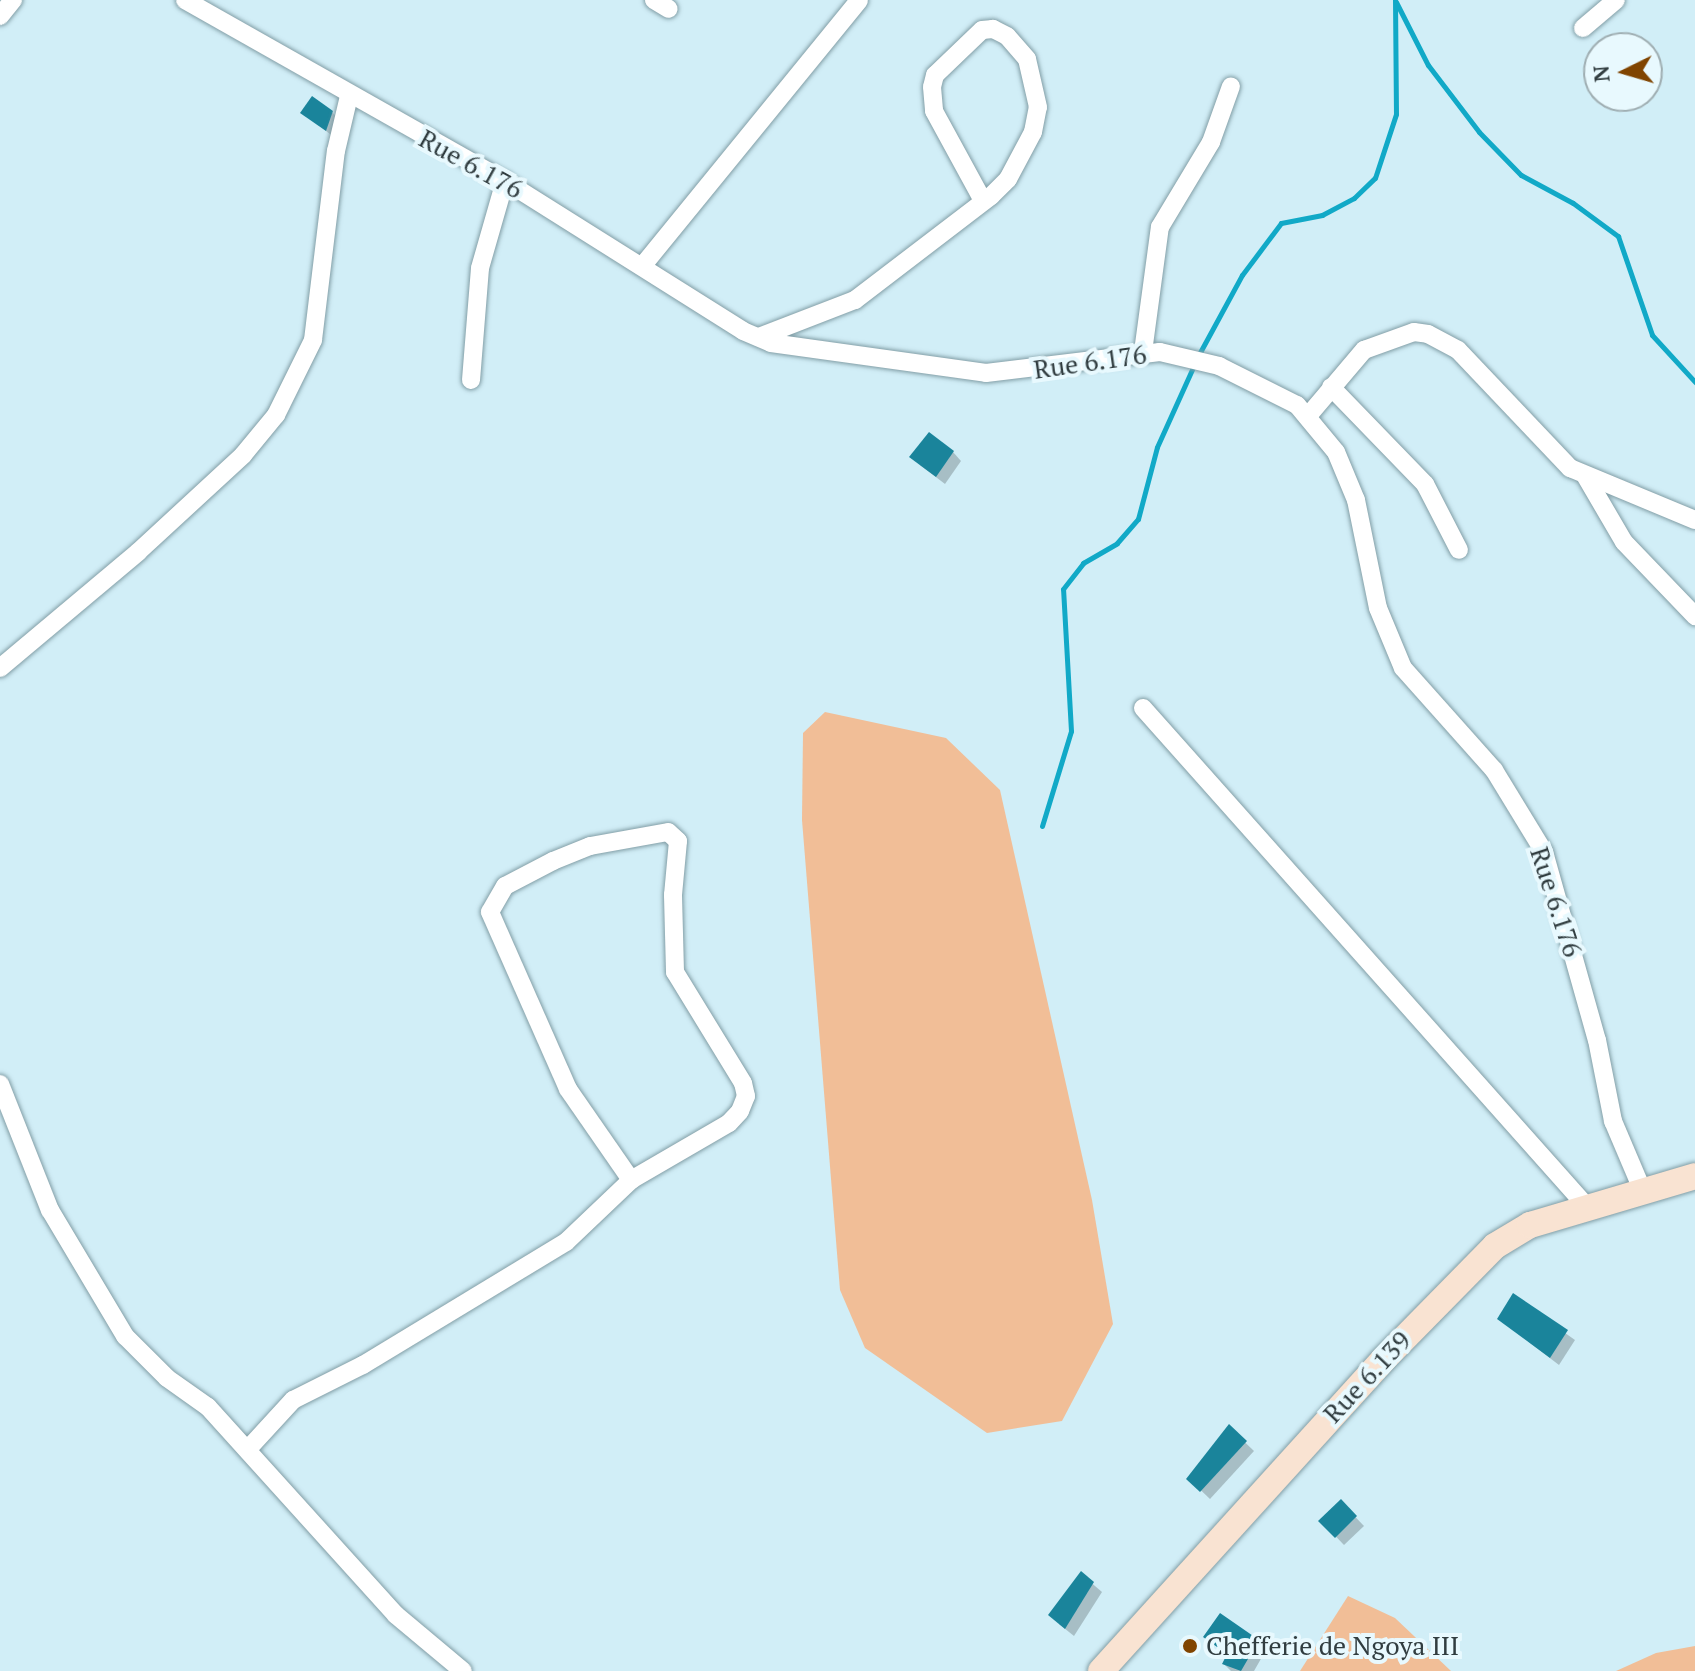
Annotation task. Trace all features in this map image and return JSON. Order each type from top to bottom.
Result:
[{"type":"street","points":[[0,16],[13,0]]},
{"type":"street","name":"Rue 6.176","points":[[185,0],[349,96],[505,181],[759,337],[914,366],[986,373],[1032,371],[1143,352],[1219,366],[1261,385],[1308,416],[1336,452],[1356,500],[1378,608],[1403,668],[1494,770],[1544,852],[1597,1040],[1613,1121],[1644,1194]]},
{"type":"street","points":[[644,264],[859,0]]},
{"type":"street","points":[[1583,28],[1616,0]]},
{"type":"street","points":[[759,337],[855,300],[983,201],[1021,161],[1038,107],[1027,59],[1007,36],[993,29],[982,30],[935,75],[932,87],[934,111],[983,201]]},
{"type":"street","points":[[1143,352],[1160,227],[1211,142],[1231,86]]},
{"type":"street","points":[[0,668],[138,552],[243,455],[276,415],[313,340],[336,151],[349,96]]},
{"type":"street","points":[[471,380],[480,268],[505,181]]},
{"type":"street","points":[[1308,416],[1364,350],[1414,332],[1428,334],[1458,350],[1556,454],[1586,477],[1695,520]]},
{"type":"street","points":[[1331,387],[1425,484],[1459,550]]},
{"type":"street","points":[[1586,477],[1624,542],[1695,616]]},
{"type":"street","points":[[1143,708],[1588,1208]]},
{"type":"street","points":[[248,1449],[293,1400],[363,1365],[566,1242],[631,1180],[729,1123],[746,1096],[675,972],[673,895],[678,841],[668,832],[590,846],[538,867],[505,886],[490,912],[568,1089],[631,1180]]},
{"type":"street","points":[[0,1084],[50,1210],[125,1336],[167,1378],[208,1407],[396,1615],[463,1671]]},
{"type":"street","name":"Rue 6.139","points":[[1101,1671],[1461,1276],[1530,1225],[1644,1194],[1695,1176]]},
{"type":"shaded area","points":[[825,712],[946,738],[1000,790],[1092,1200],[1113,1324],[1062,1421],[987,1433],[865,1348],[840,1290],[802,820],[803,733]]},
{"type":"shaded area","points":[[1348,1596],[1395,1618],[1451,1671],[1300,1671]]},
{"type":"shaded area","points":[[1695,1646],[1695,1671],[1616,1671],[1656,1653]]},
{"type":"building","points":[[312,96],[333,111],[326,131],[300,113]]},
{"type":"building","points":[[929,432],[954,451],[936,477],[909,457]]},
{"type":"building","points":[[1513,1293],[1568,1330],[1550,1358],[1497,1319]]},
{"type":"building","points":[[1229,1424],[1247,1441],[1200,1492],[1186,1479]]},
{"type":"building","points":[[1341,1499],[1357,1516],[1335,1538],[1318,1521]]},
{"type":"building","points":[[1081,1571],[1094,1582],[1065,1629],[1048,1615]]},
{"type":"building","points":[[1220,1613],[1259,1640],[1241,1671],[1222,1664],[1227,1654],[1203,1637]]},
{"type":"waterway","points":[[1198,356],[1242,275],[1281,223],[1322,215],[1354,198],[1375,178],[1396,114],[1395,0]]},
{"type":"waterway","points":[[1396,2],[1428,65],[1479,132],[1521,175],[1573,203],[1618,236],[1652,335],[1695,382]]},
{"type":"waterway","points":[[1042,826],[1071,731],[1063,589],[1083,563],[1117,543],[1138,519],[1157,447],[1194,365]]},
{"type":"place","name":"Chefferie de Ngoya III","points":[[1190,1646]]}]
